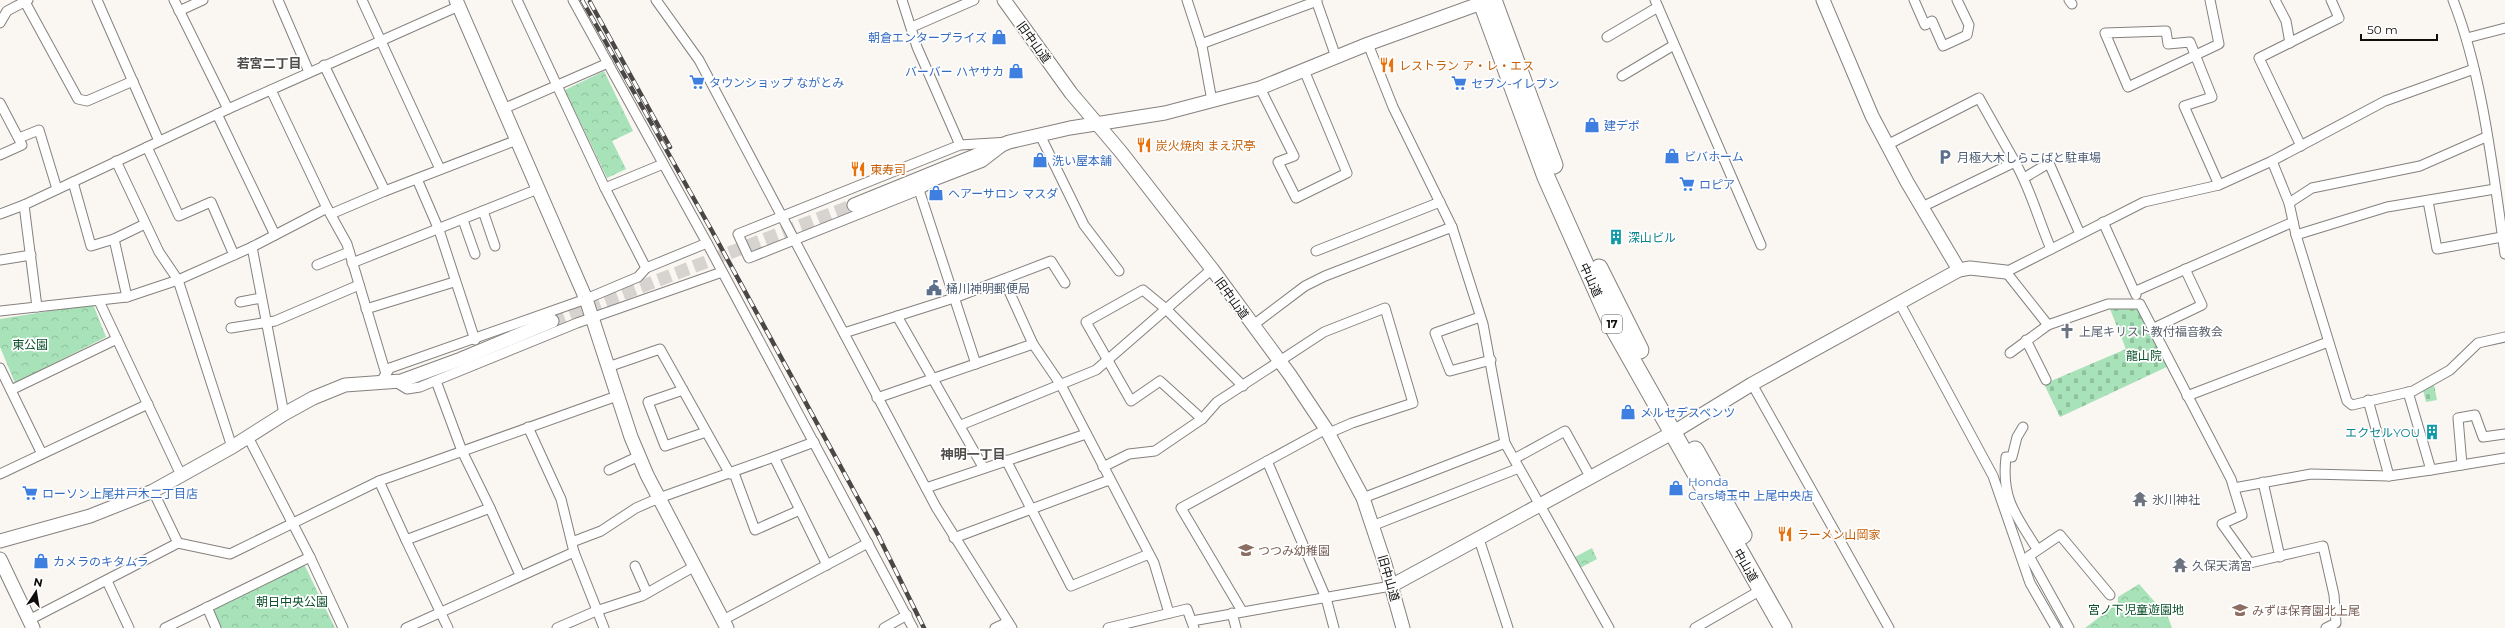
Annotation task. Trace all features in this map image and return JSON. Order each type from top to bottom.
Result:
[{"type":"highway","name":"中山道","points":[[1486,1],[1543,170],[1577,251],[1612,325],[1677,429],[1795,628]]},
{"type":"highway","name":"中山道","points":[[1677,429],[1761,590],[1783,628]]},
{"type":"street","points":[[97,0],[159,141]]},
{"type":"street","points":[[174,0],[228,109]]},
{"type":"street","points":[[179,11],[203,0]]},
{"type":"street","points":[[278,0],[309,72]]},
{"type":"street","points":[[362,0],[440,169]]},
{"type":"street","points":[[517,0],[556,86],[646,268]]},
{"type":"street","points":[[573,0],[707,243],[913,628]]},
{"type":"street","points":[[656,0],[699,60],[780,216],[926,488],[954,538],[1010,625],[995,628]]},
{"type":"street","points":[[902,0],[912,27],[917,47],[960,145]]},
{"type":"street","points":[[912,27],[974,0]]},
{"type":"street","name":"旧中山道","points":[[1004,0],[1095,124],[1121,152],[1212,269],[1328,431],[1364,498],[1403,628]]},
{"type":"street","points":[[1187,0],[1202,44],[1212,102]]},
{"type":"street","points":[[1202,44],[1317,0],[1336,57]]},
{"type":"street","points":[[1823,0],[1872,116],[1922,207],[1959,270]]},
{"type":"street","points":[[1914,0],[1925,25],[1932,22],[1943,46],[1967,35],[1969,25],[1957,0]]},
{"type":"street","points":[[2210,0],[2219,44],[2195,56],[2128,87],[2105,33],[2166,31],[2168,44],[2190,42],[2195,56],[2212,97],[2184,106],[2219,185]]},
{"type":"street","points":[[2274,0],[2286,21],[2290,42]]},
{"type":"street","points":[[2301,146],[2259,58],[2339,18],[2331,0]]},
{"type":"street","points":[[2453,0],[2467,38],[2474,69],[2496,189],[2502,211],[2502,237],[2505,254]]},
{"type":"street","points":[[0,23],[7,11],[26,1],[78,99],[87,101],[133,81]]},
{"type":"street","points":[[1009,142],[983,162],[934,181],[919,190],[749,258],[738,234],[960,145],[1009,142],[1095,124],[1165,113],[1212,102],[1260,88],[1368,44],[1452,15],[1486,1]]},
{"type":"street","points":[[0,214],[24,205],[457,3],[586,299],[617,396],[639,456],[723,625],[868,543]]},
{"type":"street","points":[[1607,37],[1657,4],[1760,245]]},
{"type":"street","points":[[2467,38],[2505,28]]},
{"type":"street","points":[[1368,44],[1393,108],[1452,227],[1480,317],[1491,360],[1505,443],[1609,628]]},
{"type":"street","points":[[1622,76],[1674,45]]},
{"type":"street","points":[[503,109],[608,63]]},
{"type":"street","points":[[324,65],[385,191]]},
{"type":"street","points":[[1108,628],[1187,609],[1193,625],[1242,611],[1391,586],[1591,478],[1752,384],[1959,270],[1970,268],[2006,272],[2144,202],[2219,185],[2272,161],[2385,101],[2474,69]]},
{"type":"street","points":[[1260,88],[1294,156],[1278,162],[1296,198],[1347,173],[1304,70]]},
{"type":"street","points":[[271,90],[349,252],[387,379],[407,388],[420,388],[577,323],[592,319],[722,272]]},
{"type":"street","points":[[1887,145],[1979,98],[2029,188],[2036,213],[2050,249]]},
{"type":"street","points":[[0,103],[22,145],[0,155]]},
{"type":"street","points":[[217,114],[275,235]]},
{"type":"street","points":[[19,138],[39,130],[57,189]]},
{"type":"street","points":[[1040,135],[1084,225],[1119,271]]},
{"type":"street","points":[[2289,203],[2312,188],[2420,166],[2486,137]]},
{"type":"street","points":[[0,311],[127,297],[178,280],[329,211],[517,140]]},
{"type":"street","points":[[854,205],[1009,142]]},
{"type":"street","points":[[147,147],[179,216],[211,202],[234,255]]},
{"type":"street","points":[[116,161],[159,252],[178,280],[232,447]]},
{"type":"street","points":[[2272,161],[2289,203],[2296,235],[2347,401],[2352,405],[2368,400],[2408,392],[2450,370],[2478,343],[2505,337]]},
{"type":"street","points":[[1922,207],[2015,162]]},
{"type":"street","points":[[2024,178],[2049,163],[2080,234]]},
{"type":"street","points":[[606,188],[663,164]]},
{"type":"street","points":[[417,179],[439,230],[454,282],[475,340]]},
{"type":"street","points":[[73,182],[91,246],[114,239],[145,224]]},
{"type":"street","points":[[352,264],[538,189]]},
{"type":"street","points":[[2296,235],[2387,207],[2496,189]]},
{"type":"street","points":[[919,190],[976,364]]},
{"type":"street","points":[[2428,201],[2437,249],[2502,237]]},
{"type":"street","points":[[1316,251],[1440,202]]},
{"type":"street","points":[[24,205],[37,307]]},
{"type":"street","points":[[483,211],[495,246]]},
{"type":"street","points":[[463,220],[475,254]]},
{"type":"street","points":[[2103,222],[2131,286],[2136,290],[2137,303],[2152,329],[2234,488],[2242,515],[2222,524],[2250,563],[2324,546],[2334,595],[2336,623],[2326,628]]},
{"type":"street","points":[[2136,290],[2293,222]]},
{"type":"street","points":[[1252,326],[1305,286],[1325,276],[1390,253],[1452,227]]},
{"type":"street","points":[[114,239],[127,297]]},
{"type":"street","points":[[387,379],[390,368],[475,340],[586,299],[638,277],[646,268],[707,243]]},
{"type":"street","points":[[252,247],[284,414]]},
{"type":"street","points":[[317,265],[349,252]]},
{"type":"street","points":[[0,260],[31,255]]},
{"type":"street","points":[[844,334],[954,298],[1051,261],[1065,283]]},
{"type":"street","points":[[961,425],[1096,370],[1212,269]]},
{"type":"street","points":[[2152,329],[2202,305],[2185,269]]},
{"type":"street","points":[[2006,272],[2048,325]]},
{"type":"street","points":[[1004,280],[1033,344],[1061,385],[1109,480],[1149,554],[1169,613]]},
{"type":"street","points":[[366,309],[454,282]]},
{"type":"street","points":[[231,328],[275,321],[359,285]]},
{"type":"street","points":[[1202,419],[1160,381],[1131,401],[1086,322],[1143,290],[1166,309],[1243,386]]},
{"type":"street","points":[[240,302],[261,298]]},
{"type":"street","points":[[100,301],[181,475]]},
{"type":"street","points":[[1900,302],[1993,476],[2024,554],[2069,628]]},
{"type":"street","points":[[2010,352],[2048,325],[2108,304],[2137,303]]},
{"type":"street","points":[[1103,467],[1129,454],[1155,451],[1202,419],[1217,402],[1324,332],[1385,308],[1413,403],[1328,431],[1267,461],[1181,508],[1242,611]]},
{"type":"street","points":[[897,316],[932,379],[961,425],[983,467]]},
{"type":"street","points":[[1480,317],[1435,333],[1450,371],[1491,360]]},
{"type":"street","points":[[0,541],[90,516],[153,491],[248,438],[284,414],[345,385],[387,379],[401,380],[461,359],[552,321]]},
{"type":"street","points":[[11,390],[118,339]]},
{"type":"street","points":[[2026,340],[2046,380]]},
{"type":"street","points":[[2187,396],[2328,342]]},
{"type":"street","points":[[877,398],[1033,344]]},
{"type":"street","points":[[608,367],[660,349],[706,432],[732,474],[755,530],[800,510]]},
{"type":"street","points":[[0,368],[42,454]]},
{"type":"street","points":[[436,381],[462,451],[490,508],[520,576]]},
{"type":"street","points":[[1752,384],[1888,628]]},
{"type":"street","points":[[683,390],[648,402],[664,446],[706,432]]},
{"type":"street","points":[[2408,392],[2430,470]]},
{"type":"street","points":[[0,559],[31,624],[178,542],[230,554],[292,522],[378,481],[617,396]]},
{"type":"street","points":[[2368,400],[2389,476]]},
{"type":"street","points":[[0,474],[148,404]]},
{"type":"street","points":[[2462,465],[2458,418],[2475,415],[2483,437],[2505,434]]},
{"type":"street","points":[[528,427],[561,500],[574,552],[604,628]]},
{"type":"street","points":[[2023,427],[2017,438],[2012,457],[2006,457],[2004,487],[2011,507],[2037,549]]},
{"type":"street","points":[[1514,459],[1566,432],[1591,478]]},
{"type":"street","points":[[926,488],[983,467],[1086,434]]},
{"type":"street","points":[[248,438],[310,557],[343,628]]},
{"type":"street","points":[[572,542],[602,531],[636,508],[659,498],[732,474],[814,442]]},
{"type":"street","points":[[1364,498],[1505,443]]},
{"type":"street","points":[[609,470],[639,456]]},
{"type":"street","points":[[774,457],[827,565]]},
{"type":"street","points":[[2234,488],[2311,474],[2389,476],[2505,458]]},
{"type":"street","points":[[1006,460],[1071,586],[1149,554]]},
{"type":"street","points":[[1267,461],[1326,598],[1333,628]]},
{"type":"street","points":[[1372,526],[1519,468]]},
{"type":"street","points":[[954,538],[1109,480]]},
{"type":"street","points":[[378,481],[448,628]]},
{"type":"street","points":[[2263,482],[2280,557]]},
{"type":"street","points":[[153,491],[178,542]]},
{"type":"street","points":[[406,540],[490,508]]},
{"type":"street","points":[[2024,554],[2037,549],[2060,535],[2110,595]]},
{"type":"street","points":[[1479,539],[1508,628]]},
{"type":"street","points":[[406,628],[440,611],[574,552]]},
{"type":"street","points":[[2024,554],[2030,584],[2056,628]]},
{"type":"street","points":[[165,628],[310,557]]},
{"type":"street","points":[[635,566],[647,593]]},
{"type":"street","points":[[557,628],[596,611],[647,593],[695,566]]},
{"type":"street","points":[[106,581],[129,628]]},
{"type":"street","points":[[1695,628],[1761,590]]},
{"type":"street","points":[[207,607],[216,628]]},
{"type":"street","points":[[1232,613],[1236,628]]},
{"type":"street","points":[[884,628],[907,615]]},
{"type":"green space","points":[[604,71],[633,131],[612,141],[626,169],[607,178],[565,90]]},
{"type":"green space","name":"龍山院","points":[[2137,303],[2171,365],[2060,417],[2044,384],[2126,349],[2108,304]]},
{"type":"green space","name":"東公園","points":[[93,304],[106,337],[15,383],[0,347],[0,319]]},
{"type":"green space","points":[[2434,385],[2437,400],[2426,402],[2423,390]]},
{"type":"green space","points":[[1592,548],[1597,559],[1580,568],[1575,557]]},
{"type":"green space","name":"朝日中央公園","points":[[305,566],[335,628],[219,628],[213,614],[214,609]]},
{"type":"green space","name":"宮ノ下児童遊園地","points":[[2139,584],[2168,617],[2172,628],[2085,628],[2118,603],[2118,597]]},
{"type":"tunnel","points":[[552,321],[854,205]]},
{"type":"railway","points":[[582,0],[712,231],[878,535],[924,628]]},
{"type":"railway","points":[[590,2],[670,147]]},
{"type":"place","name":"朝倉エンタープライズ","points":[[999,37]]},
{"type":"place","name":"レストラン ア・レ・エス","points":[[1387,65]]},
{"type":"place","name":"バーバー ハヤサカ","points":[[1016,71]]},
{"type":"place","name":"タウンショップ ながとみ","points":[[697,82]]},
{"type":"place","name":"セブン-イレブン","points":[[1459,83]]},
{"type":"place","name":"建デポ","points":[[1592,125]]},
{"type":"place","name":"炭火焼肉 まえ沢亭","points":[[1144,145]]},
{"type":"place","name":"ビバホーム","points":[[1672,156]]},
{"type":"place","name":"月極大木しらこばと駐車場","points":[[1945,157]]},
{"type":"place","name":"洗い屋本舗","points":[[1040,160]]},
{"type":"place","name":"東寿司","points":[[858,169]]},
{"type":"place","name":"ロピア","points":[[1687,184]]},
{"type":"place","name":"ヘアーサロン マスダ","points":[[936,193]]},
{"type":"place","name":"深山ビル","points":[[1616,237]]},
{"type":"place","name":"桶川神明郵便局","points":[[934,288]]},
{"type":"place","name":"上尾キリスト教付福音教会","points":[[2067,331]]},
{"type":"place","name":"メルセデスベンツ","points":[[1628,412]]},
{"type":"place","name":"エクセルYOU","points":[[2432,432]]},
{"type":"place","name":"Honda Cars埼玉中 上尾中央店","points":[[1676,488]]},
{"type":"place","name":"ローソン上尾井戸木二丁目店","points":[[30,493]]},
{"type":"place","name":"氷川神社","points":[[2140,499]]},
{"type":"place","name":"ラーメン山岡家","points":[[1785,534]]},
{"type":"place","name":"つつみ幼稚園","points":[[1246,550]]},
{"type":"place","name":"カメラのキタムラ","points":[[41,561]]},
{"type":"place","name":"久保天満宮","points":[[2180,565]]},
{"type":"place","name":"みずほ保育園北上尾","points":[[2240,610]]},
{"type":"district","name":"若宮二丁目","points":[[269,63]]},
{"type":"district","name":"神明一丁目","points":[[973,454]]}]
